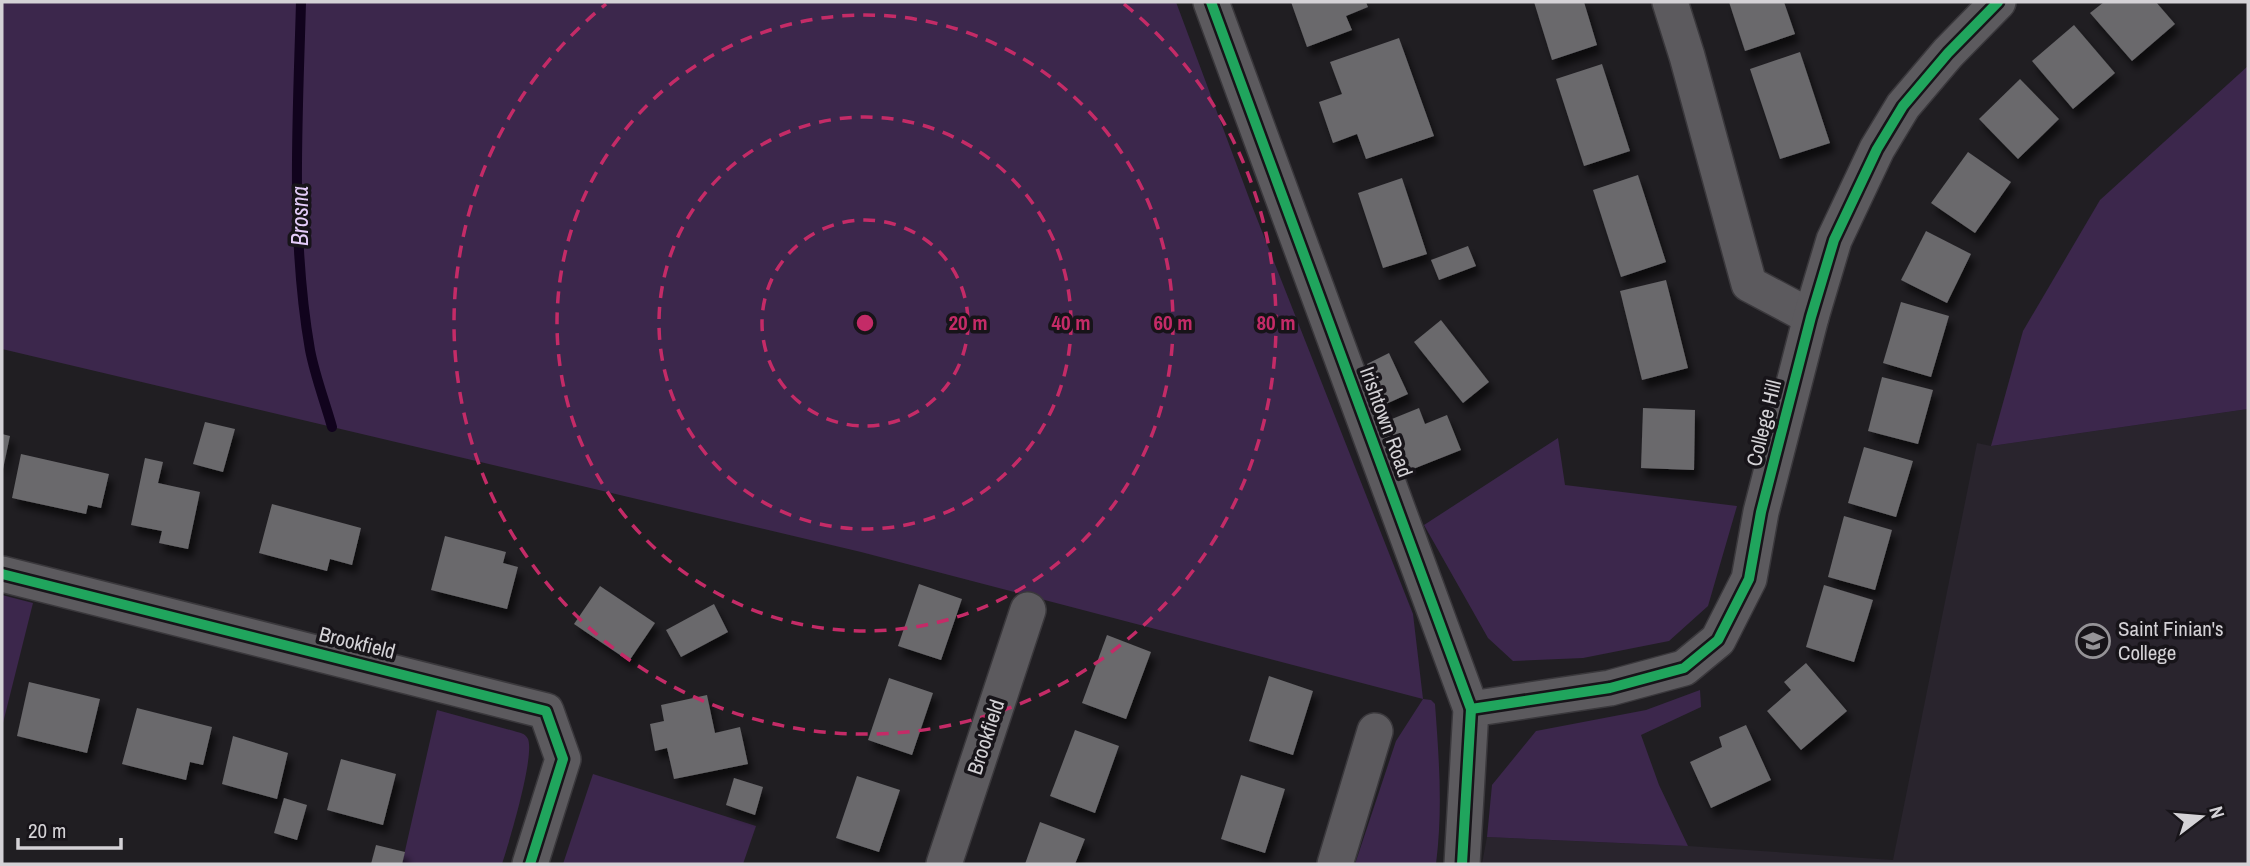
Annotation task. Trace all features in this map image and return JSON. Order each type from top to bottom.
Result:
[{"type":"street","name":"Irishtown Road","points":[[1211,2],[1471,709],[1462,864]]},
{"type":"street","points":[[1670,2],[1749,284],[1811,317]]},
{"type":"street","name":"College Hill","points":[[1471,709],[1610,688],[1684,668],[1718,640],[1749,579],[1761,512],[1811,317],[1834,240],[1877,149],[1903,106],[1948,53],[1998,2]]},
{"type":"street","name":"Brookfield","points":[[2,574],[547,711],[563,760],[530,864]]},
{"type":"street","name":"Brookfield","points":[[944,864],[1028,610]]},
{"type":"street","points":[[1335,864],[1375,731]]},
{"type":"shaded area","points":[[2,2],[1176,2],[1252,206],[1413,614],[1423,699],[861,552],[2,349]]},
{"type":"shaded area","points":[[2248,66],[2248,409],[1991,446],[2023,331],[2100,200]]},
{"type":"shaded area","name":"Saint Finian's College","points":[[2248,409],[2248,864],[1482,864],[1487,837],[1688,846],[1893,860],[1977,443],[1991,446]]},
{"type":"shaded area","points":[[1558,438],[1565,485],[1737,506],[1708,606],[1669,641],[1583,658],[1513,661],[1488,638],[1424,525]]},
{"type":"shaded area","points":[[2,595],[33,603],[2,727]]},
{"type":"shaded area","points":[[1700,690],[1701,707],[1641,735],[1659,785],[1688,846],[1487,837],[1492,785],[1536,731],[1646,710]]},
{"type":"shaded area","points":[[1423,699],[1431,700],[1435,704],[1440,804],[1436,864],[1355,864],[1396,741]]},
{"type":"shaded area","points":[[437,710],[520,733],[528,739],[525,780],[502,864],[402,864]]},
{"type":"shaded area","points":[[593,774],[756,826],[743,864],[563,864]]},
{"type":"building","points":[[1291,2],[1366,2],[1368,7],[1346,16],[1352,30],[1307,47]]},
{"type":"building","points":[[1534,2],[1584,2],[1597,45],[1552,60]]},
{"type":"building","points":[[1729,2],[1784,2],[1795,34],[1745,51]]},
{"type":"building","points":[[2104,2],[2156,2],[2175,24],[2132,61],[2090,13]]},
{"type":"building","points":[[2074,25],[2115,73],[2073,109],[2032,61]]},
{"type":"building","points":[[1399,38],[1434,136],[1366,159],[1357,134],[1333,143],[1319,102],[1342,94],[1330,62]]},
{"type":"building","points":[[1800,52],[1830,143],[1780,159],[1750,69]]},
{"type":"building","points":[[1602,64],[1630,151],[1584,166],[1556,79]]},
{"type":"building","points":[[2020,79],[2059,119],[2018,159],[1979,119]]},
{"type":"building","points":[[1968,152],[2011,182],[1975,233],[1931,203]]},
{"type":"building","points":[[1638,175],[1666,262],[1621,277],[1593,190]]},
{"type":"building","points":[[1402,178],[1427,254],[1383,268],[1358,193]]},
{"type":"building","points":[[1926,231],[1971,254],[1947,303],[1901,280]]},
{"type":"building","points":[[1468,246],[1476,266],[1439,280],[1431,260]]},
{"type":"building","points":[[1666,280],[1688,368],[1642,380],[1620,291]]},
{"type":"building","points":[[1901,302],[1949,316],[1931,377],[1883,363]]},
{"type":"building","points":[[1441,320],[1489,382],[1463,403],[1414,342]]},
{"type":"building","points":[[1389,353],[1408,394],[1386,404],[1367,364]]},
{"type":"building","points":[[1882,377],[1933,390],[1918,444],[1868,431]]},
{"type":"building","points":[[1419,408],[1425,424],[1447,415],[1461,450],[1408,471],[1387,421]]},
{"type":"building","points":[[1643,408],[1695,410],[1694,470],[1641,468]]},
{"type":"building","points":[[205,422],[235,429],[223,472],[193,464]]},
{"type":"building","points":[[2,434],[10,436],[3,469],[2,468]]},
{"type":"building","points":[[1864,447],[1913,461],[1896,517],[1848,503]]},
{"type":"building","points":[[21,454],[109,474],[101,508],[88,505],[86,514],[12,498]]},
{"type":"building","points":[[145,458],[163,462],[158,483],[200,492],[188,549],[159,543],[162,531],[131,525]]},
{"type":"building","points":[[272,504],[361,528],[352,565],[330,559],[327,571],[259,553]]},
{"type":"building","points":[[1844,516],[1892,530],[1875,590],[1828,577]]},
{"type":"building","points":[[445,536],[506,552],[503,563],[518,567],[507,609],[431,590]]},
{"type":"building","points":[[919,584],[962,599],[941,660],[898,646]]},
{"type":"building","points":[[1824,585],[1873,600],[1854,662],[1806,647]]},
{"type":"building","points":[[600,586],[655,623],[629,661],[574,624]]},
{"type":"building","points":[[714,604],[728,632],[681,657],[666,630]]},
{"type":"building","points":[[1107,635],[1151,652],[1126,719],[1082,703]]},
{"type":"building","points":[[1806,663],[1847,711],[1801,750],[1767,711],[1791,690],[1784,682]]},
{"type":"building","points":[[1269,676],[1313,691],[1293,755],[1249,741]]},
{"type":"building","points":[[889,678],[933,693],[912,755],[868,740]]},
{"type":"building","points":[[29,682],[100,699],[87,753],[17,736]]},
{"type":"building","points":[[707,695],[715,733],[740,727],[748,764],[674,779],[667,748],[655,751],[650,724],[664,721],[661,705]]},
{"type":"building","points":[[137,708],[212,727],[203,765],[190,762],[186,780],[122,764]]},
{"type":"building","points":[[1746,725],[1771,780],[1711,808],[1690,762],[1722,747],[1719,737]]},
{"type":"building","points":[[1075,730],[1119,746],[1095,813],[1050,796]]},
{"type":"building","points":[[233,736],[288,753],[277,799],[222,784]]},
{"type":"building","points":[[341,759],[396,774],[383,825],[327,810]]},
{"type":"building","points":[[1241,775],[1285,789],[1265,853],[1221,839]]},
{"type":"building","points":[[857,776],[900,790],[879,852],[836,838]]},
{"type":"building","points":[[734,778],[763,787],[755,815],[726,805]]},
{"type":"building","points":[[284,798],[307,805],[297,840],[274,833]]},
{"type":"building","points":[[1040,822],[1085,839],[1075,864],[1025,864]]},
{"type":"building","points":[[376,845],[405,852],[402,864],[371,864]]},
{"type":"waterway","name":"Brosna","points":[[301,2],[297,132],[300,263],[310,350],[332,427]]},
{"type":"cycle path","points":[[1211,2],[1471,709],[1462,864]]},
{"type":"cycle path","points":[[1471,709],[1610,688],[1684,668],[1718,640],[1749,579],[1761,512],[1811,317],[1834,240],[1877,149],[1903,106],[1948,53],[1998,2]]},
{"type":"cycle path","points":[[2,574],[546,711],[563,759],[530,864]]},
{"type":"place","name":"Saint Finian's College","points":[[2093,641]]}]
